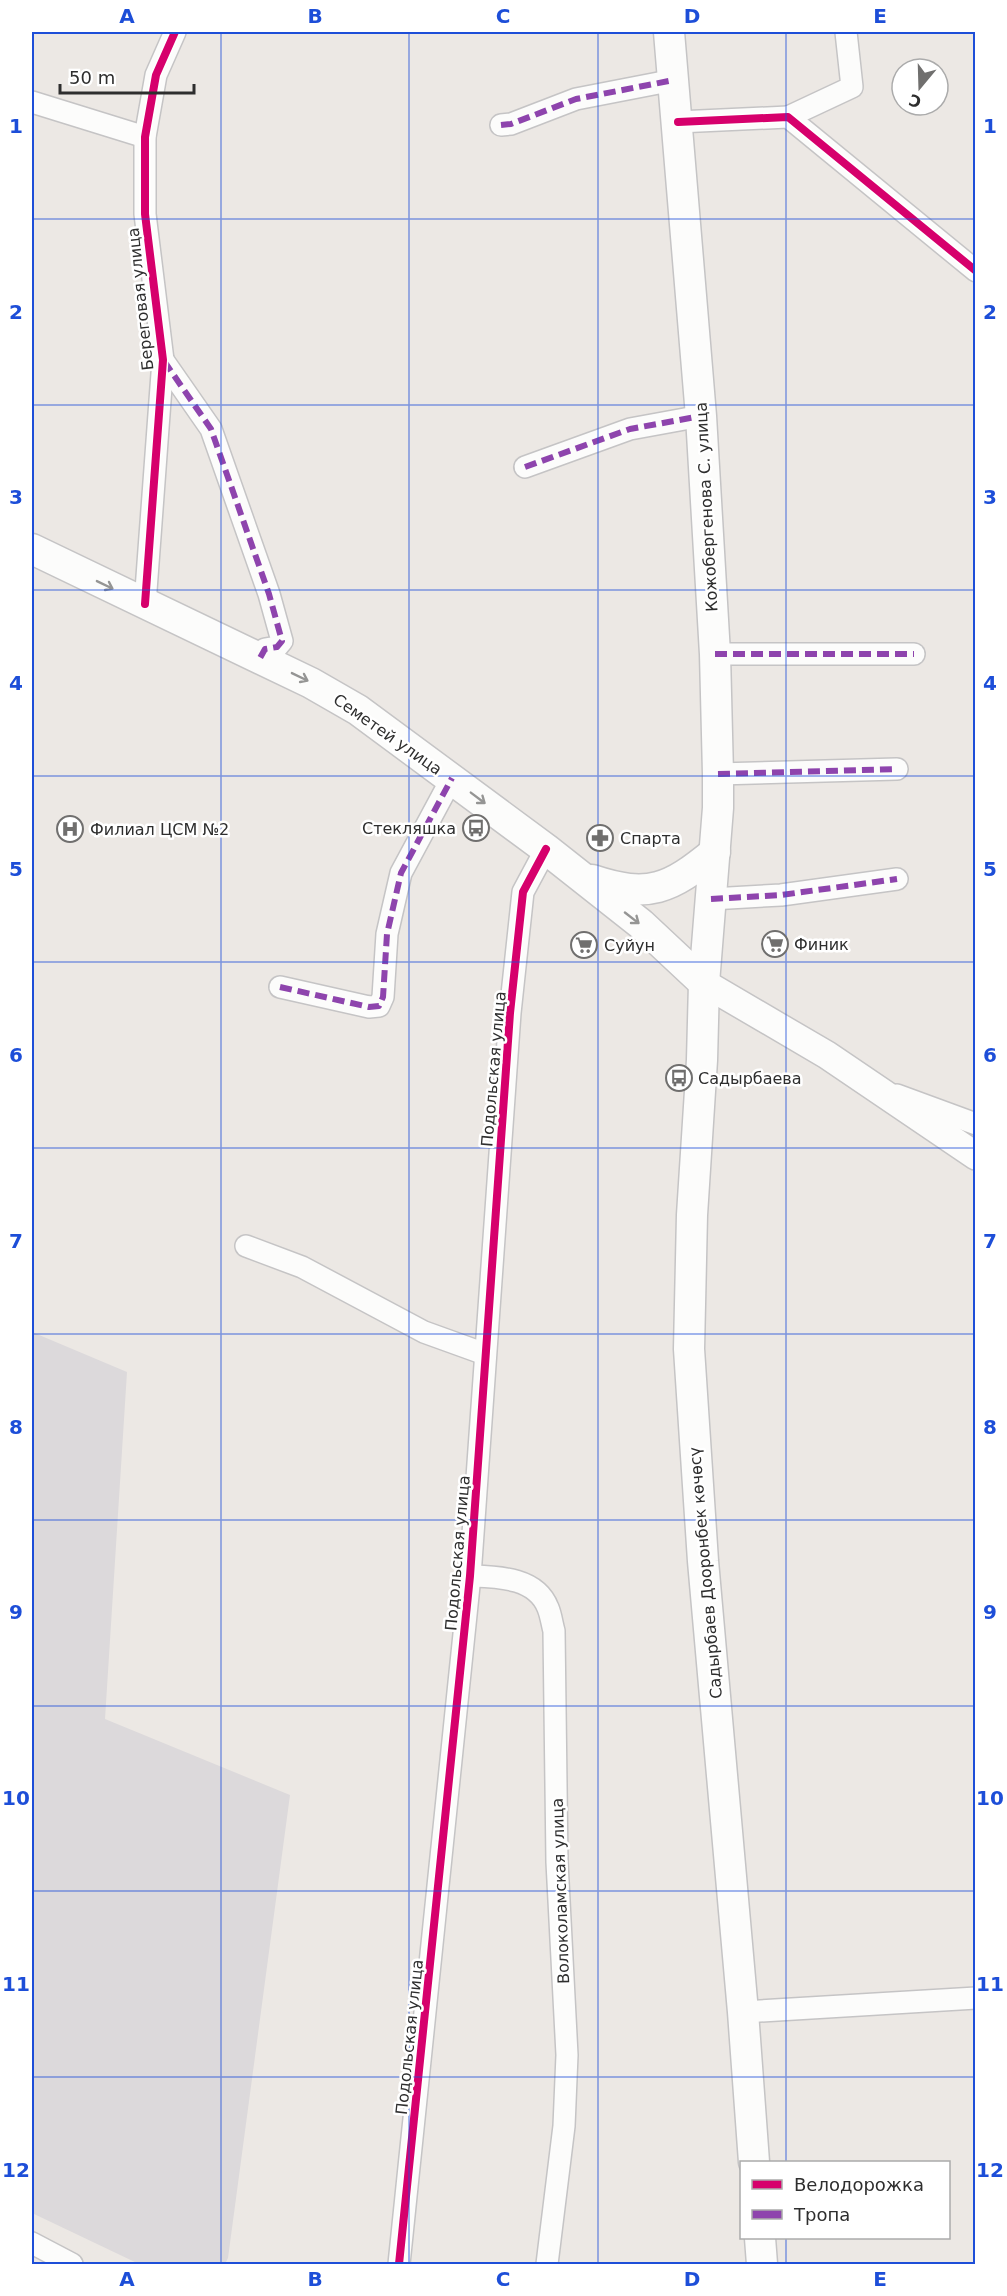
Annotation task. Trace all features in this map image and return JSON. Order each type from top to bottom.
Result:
[{"type":"main road","name":"Кожобергенова С. улица","points":[[669,32],[701,416],[715,654],[718,774],[715,852],[704,983]]},
{"type":"main road","name":"Семетей улица","points":[[32,549],[311,683],[358,710],[546,849],[640,924],[704,983]]},
{"type":"main road","points":[[580,877],[634,891],[656,888],[677,881],[715,852]]},
{"type":"main road","name":"Садырбаев Дооронбек көчөсү","points":[[704,983],[702,1060],[692,1215],[689,1350],[703,1561],[754,2161]]},
{"type":"main road","points":[[760,2239],[762,2265]]},
{"type":"street","name":"Береговая улица","points":[[145,604],[163,360],[145,214],[145,137],[156,75],[175,32]]},
{"type":"street","points":[[678,122],[788,117],[852,87],[846,32]]},
{"type":"street","points":[[501,125],[511,124],[576,99],[674,80]]},
{"type":"street","points":[[32,102],[145,137]]},
{"type":"street","points":[[788,117],[975,271]]},
{"type":"street","points":[[163,360],[211,429],[270,594],[282,641],[277,647],[265,649],[260,658]]},
{"type":"street","points":[[525,467],[630,429],[701,416]]},
{"type":"street","points":[[715,654],[914,654]]},
{"type":"street","points":[[718,774],[897,769]]},
{"type":"street","points":[[280,987],[369,1006],[379,1006],[383,997],[387,934],[400,873],[452,778]]},
{"type":"street","name":"Подольская улица","points":[[399,2265],[470,1576],[510,1013],[523,892],[546,849]]},
{"type":"street","points":[[711,899],[781,895],[897,879]]},
{"type":"street","points":[[704,983],[882,1090],[975,1156]]},
{"type":"street","points":[[882,1090],[975,1124]]},
{"type":"street","points":[[246,1246],[302,1267],[424,1332],[485,1354]]},
{"type":"street","name":"Волоколамская улица","points":[[470,1576],[499,1577],[519,1581],[537,1591],[548,1607],[554,1631],[557,1862],[567,2055],[564,2126],[547,2265]]},
{"type":"street","points":[[743,2012],[975,1998]]},
{"type":"street","points":[[32,2243],[72,2265]]},
{"type":"shaded area","points":[[32,1332],[127,1372],[105,1719],[290,1795],[228,2258],[225,2264],[139,2264],[32,2213]]},
{"type":"marked path","points":[[501,125],[511,124],[576,99],[674,80]]},
{"type":"marked path","points":[[164,361],[211,429],[269,594],[282,641],[277,647],[265,649],[260,658]]},
{"type":"marked path","points":[[525,467],[630,429],[701,416]]},
{"type":"marked path","points":[[715,654],[914,654]]},
{"type":"marked path","points":[[718,774],[897,769]]},
{"type":"marked path","points":[[280,987],[369,1007],[379,1006],[383,997],[387,934],[401,873],[452,778]]},
{"type":"marked path","points":[[711,899],[781,895],[897,879]]},
{"type":"cycle path","points":[[145,604],[163,360],[145,214],[145,137],[156,75],[175,32]]},
{"type":"cycle path","points":[[678,122],[788,117],[976,271]]},
{"type":"cycle path","points":[[399,2264],[470,1576],[510,1013],[523,892],[546,849]]},
{"type":"place","name":"Стекляшка","points":[[476,828]]},
{"type":"place","name":"Филиал ЦСМ №2","points":[[70,829]]},
{"type":"place","name":"Спарта","points":[[600,838]]},
{"type":"place","name":"Финик","points":[[775,944]]},
{"type":"place","name":"Суйун","points":[[584,945]]},
{"type":"place","name":"Садырбаева","points":[[679,1078]]}]
